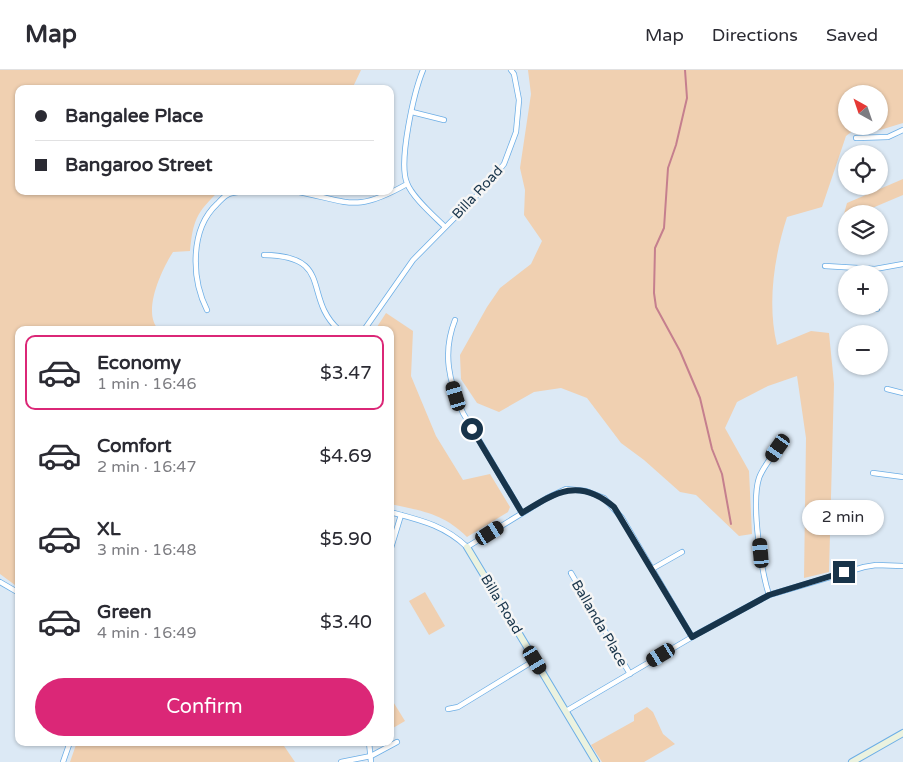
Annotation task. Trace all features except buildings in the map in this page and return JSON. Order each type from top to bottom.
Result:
[{"type":"street","points":[[394,191],[407,184],[405,153],[418,83],[423,70]]},
{"type":"street","name":"Billa Road","points":[[367,326],[399,277],[488,184],[510,153],[516,132],[519,100],[514,74],[511,70]]},
{"type":"street","points":[[412,112],[444,120]]},
{"type":"street","points":[[856,138],[888,137],[903,130]]},
{"type":"street","name":"Billa Road","points":[[407,184],[445,227]]},
{"type":"street","points":[[207,310],[197,276],[196,245],[202,224],[211,210],[227,195]]},
{"type":"street","points":[[312,195],[354,204],[372,202],[386,195]]},
{"type":"street","points":[[264,255],[286,255],[303,263],[314,276],[324,312],[336,326]]},
{"type":"street","points":[[888,268],[903,264]]},
{"type":"street","points":[[825,266],[838,267]]},
{"type":"street","points":[[455,320],[449,338],[447,354],[449,374],[456,396],[463,413],[522,513]]},
{"type":"street","points":[[887,389],[903,393]]},
{"type":"street","points":[[769,595],[763,576],[757,495],[762,473],[778,448]]},
{"type":"street","points":[[873,473],[903,477]]},
{"type":"street","points":[[467,547],[546,498],[566,489],[586,491],[604,498],[622,518],[692,637]]},
{"type":"street","name":"Billa Road","points":[[394,513],[435,525],[456,536],[467,547],[596,762]]},
{"type":"street","points":[[394,538],[401,515]]},
{"type":"street","points":[[652,569],[682,552]]},
{"type":"street","points":[[566,711],[692,637],[769,595],[864,567],[876,565],[903,566]]},
{"type":"street","name":"Ballanda Place","points":[[571,573],[630,674]]},
{"type":"street","points":[[0,582],[15,591]]},
{"type":"street","points":[[448,709],[458,707],[535,660]]},
{"type":"street","points":[[852,762],[903,735]]},
{"type":"street","points":[[859,762],[903,735]]},
{"type":"street","points":[[63,762],[69,746]]},
{"type":"street","points":[[370,746],[372,762]]},
{"type":"street","points":[[341,762],[371,756],[390,746]]},
{"type":"shaded area","points":[[0,70],[361,70],[354,85],[15,85],[15,195],[215,195],[205,205],[197,218],[190,251],[173,252],[159,280],[155,291],[152,313],[156,326],[15,326],[15,585],[0,574]]},
{"type":"shaded area","points":[[528,70],[903,70],[903,123],[888,128],[888,85],[838,85],[838,135],[847,135],[843,145],[838,145],[838,160],[822,207],[787,217],[775,264],[772,297],[777,345],[811,331],[829,333],[834,384],[829,572],[804,578],[806,438],[797,376],[768,386],[737,402],[725,428],[749,471],[752,534],[739,536],[696,495],[680,492],[644,460],[621,443],[587,398],[561,388],[534,392],[499,412],[477,403],[461,379],[460,355],[500,288],[531,264],[542,241],[524,215],[525,190],[520,168],[531,94]]},
{"type":"shaded area","points":[[903,179],[903,195],[879,205],[846,205],[847,203],[866,195],[888,195],[888,185]]},
{"type":"shaded area","points":[[386,313],[413,331],[411,376],[436,436],[463,480],[490,474],[510,507],[508,512],[467,537],[449,523],[432,514],[394,505],[394,326],[378,326]]},
{"type":"shaded area","points":[[425,592],[445,626],[429,635],[409,601]]},
{"type":"shaded area","points":[[394,703],[405,721],[394,727]]},
{"type":"shaded area","points":[[647,707],[653,712],[663,734],[675,744],[644,762],[602,762],[591,745],[634,721],[634,715]]},
{"type":"shaded area","points":[[76,746],[284,746],[295,762],[70,762]]},
{"type":"waterway","points":[[685,70],[687,98],[676,145],[668,168],[664,228],[655,248],[654,293],[656,307],[680,351],[700,398],[712,449],[722,474],[731,524]]},
{"type":"route","points":[[472,429],[522,513],[546,498],[566,489],[586,491],[604,498],[614,507],[692,637],[769,595],[844,572]]}]
